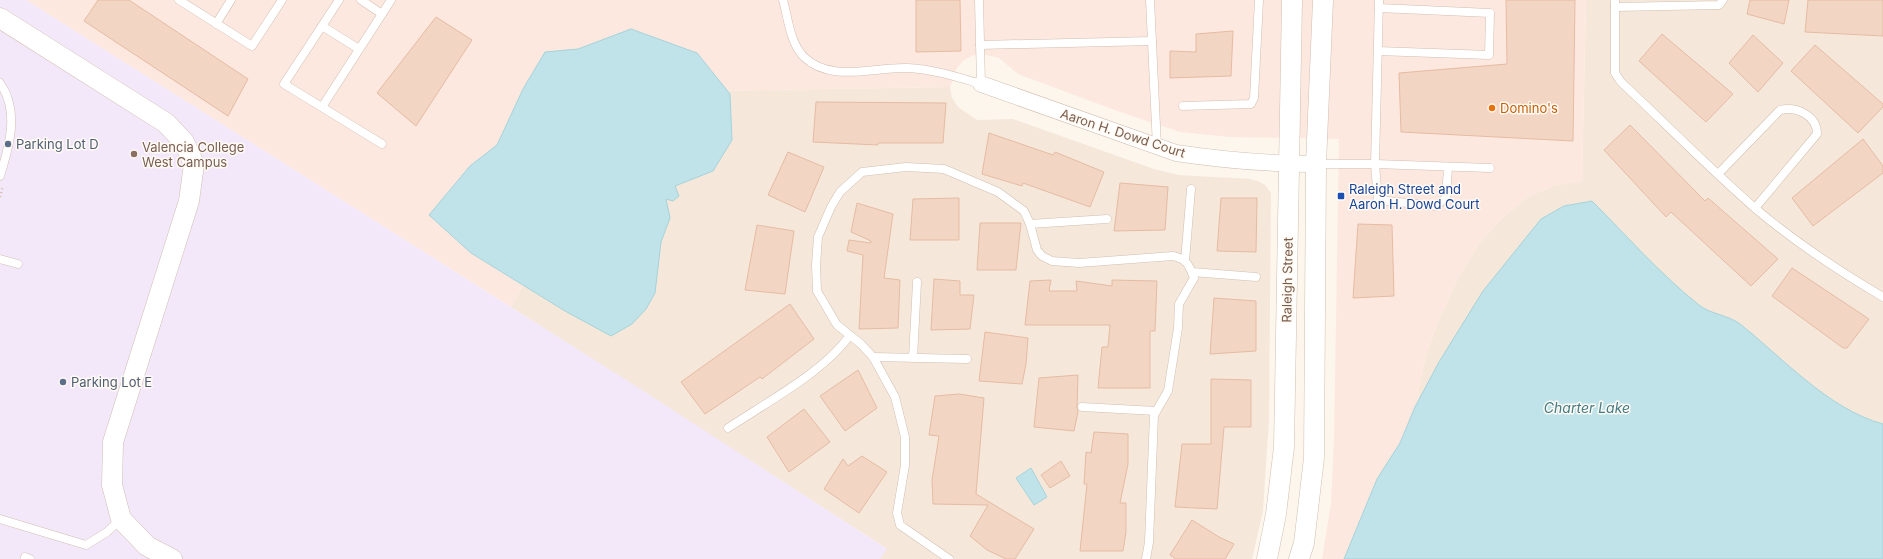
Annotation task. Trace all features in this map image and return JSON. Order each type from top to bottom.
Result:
[{"type":"street","name":"Raleigh Street","points":[[1267,559],[1276,514],[1284,447],[1292,0]]},
{"type":"street","points":[[1300,559],[1304,543],[1314,458],[1316,164],[1323,0]]},
{"type":"street","points":[[0,18],[166,123],[184,142],[194,164],[189,201],[113,442],[112,485],[121,519],[147,546],[172,559]]},
{"type":"street","name":"Aaron H. Dowd Court","points":[[981,84],[1157,147],[1176,152],[1209,158],[1289,164],[1316,164]]},
{"type":"lane","points":[[178,0],[252,46],[282,0]]},
{"type":"lane","points":[[216,24],[231,0]]},
{"type":"lane","points":[[339,0],[284,84],[382,144]]},
{"type":"lane","points":[[361,0],[382,14]]},
{"type":"lane","points":[[322,107],[391,0]]},
{"type":"lane","points":[[783,0],[795,42],[803,56],[818,67],[834,72],[906,68],[930,71],[981,84],[979,0]]},
{"type":"lane","points":[[1150,0],[1157,147]]},
{"type":"lane","points":[[1183,106],[1251,104],[1254,98],[1259,0]]},
{"type":"lane","points":[[1723,0],[1719,5],[1615,4],[1615,73],[1621,82],[1755,208],[1855,281],[1883,298]]},
{"type":"lane","points":[[1378,51],[1489,55],[1490,13],[1379,4],[1375,164],[1378,200],[1436,206],[1446,198],[1448,167]]},
{"type":"lane","points":[[322,26],[359,49]]},
{"type":"lane","points":[[980,45],[1152,41]]},
{"type":"lane","points":[[0,83],[4,88],[11,113],[11,134],[9,148],[0,176]]},
{"type":"lane","points":[[1719,173],[1780,110],[1788,108],[1806,114],[1812,119],[1817,130],[1817,134],[1755,208]]},
{"type":"lane","points":[[1316,164],[1375,164],[1490,168]]},
{"type":"lane","points":[[949,559],[900,525],[897,513],[905,465],[905,437],[895,398],[873,357],[837,325],[817,291],[816,264],[818,237],[831,207],[840,192],[862,172],[906,167],[944,169],[998,192],[1024,211],[1030,224],[1037,250],[1042,256],[1052,261],[1079,263],[1173,256],[1182,258],[1190,266],[1194,278],[1179,304],[1178,328],[1168,391],[1154,415],[1150,534],[1146,559]]},
{"type":"lane","points":[[1185,261],[1191,189]]},
{"type":"lane","points":[[1030,224],[1107,219]]},
{"type":"lane","points":[[0,259],[18,264]]},
{"type":"lane","points":[[1192,272],[1256,277]]},
{"type":"lane","points":[[913,358],[917,282]]},
{"type":"lane","points":[[728,428],[814,371],[843,345],[850,335]]},
{"type":"lane","points":[[873,357],[966,358]]},
{"type":"lane","points":[[1082,407],[1156,411]]},
{"type":"lane","points":[[0,519],[86,545],[108,532],[121,519]]},
{"type":"shaded area","name":"Valencia College West Campus","points":[[0,0],[26,0],[642,390],[887,549],[880,559],[0,559]]},
{"type":"shaded area","points":[[26,0],[1586,0],[1582,182],[1556,185],[1529,196],[1503,217],[1481,241],[1459,276],[1440,317],[1426,354],[1419,388],[1415,444],[1423,559],[1322,559],[1331,503],[1334,438],[1339,139],[1229,137],[1180,132],[1120,112],[1018,74],[999,58],[982,54],[971,56],[963,61],[957,68],[950,87],[631,92],[511,307]]},
{"type":"shaded area","points":[[1586,0],[1883,0],[1883,559],[1423,559],[1415,444],[1419,388],[1426,354],[1440,317],[1459,276],[1481,241],[1503,217],[1529,196],[1556,185],[1582,181]]},
{"type":"shaded area","points":[[950,87],[952,98],[958,107],[977,120],[1013,119],[1154,169],[1179,175],[1250,179],[1265,185],[1271,193],[1269,419],[1263,511],[1252,559],[880,559],[886,548],[511,307],[631,92]]},
{"type":"water","points":[[631,29],[697,53],[730,94],[732,140],[713,171],[675,186],[679,196],[673,201],[666,199],[670,218],[661,242],[655,293],[646,309],[632,324],[611,336],[565,311],[471,253],[429,215],[470,166],[497,145],[523,89],[545,52],[578,49]]},
{"type":"water","name":"Charter Lake","points":[[1592,201],[1657,268],[1699,305],[1703,308],[1730,318],[1740,324],[1825,395],[1863,417],[1883,424],[1883,559],[1344,559],[1377,479],[1400,443],[1415,407],[1439,362],[1483,291],[1541,219],[1564,206]]},
{"type":"water","points":[[1031,468],[1047,497],[1034,505],[1016,478]]},
{"type":"building","points":[[98,0],[129,0],[248,79],[228,116],[84,21]]},
{"type":"building","points":[[916,0],[960,0],[961,51],[916,52]]},
{"type":"building","points":[[1506,0],[1575,0],[1573,141],[1401,132],[1399,73],[1507,64]]},
{"type":"building","points":[[1750,0],[1789,0],[1784,24],[1747,14]]},
{"type":"building","points":[[1808,0],[1883,0],[1883,36],[1805,32]]},
{"type":"building","points":[[436,17],[472,40],[416,126],[377,93]]},
{"type":"building","points":[[1233,31],[1231,76],[1170,78],[1170,51],[1196,52],[1196,34]]},
{"type":"building","points":[[1662,34],[1733,94],[1706,122],[1639,61]]},
{"type":"building","points":[[1753,35],[1783,63],[1758,92],[1729,63]]},
{"type":"building","points":[[1815,45],[1883,104],[1883,107],[1858,133],[1791,71]]},
{"type":"building","points":[[816,102],[946,103],[943,143],[878,143],[878,145],[813,142]]},
{"type":"building","points":[[1630,125],[1705,201],[1708,198],[1778,259],[1751,286],[1671,212],[1666,217],[1604,150]]},
{"type":"building","points":[[989,133],[1053,155],[1055,152],[1104,172],[1090,207],[1023,183],[1022,186],[982,174]]},
{"type":"building","points":[[1863,139],[1883,166],[1883,173],[1813,226],[1792,198]]},
{"type":"building","points":[[788,152],[824,167],[805,212],[768,195]]},
{"type":"building","points":[[1120,183],[1168,187],[1165,230],[1114,231]]},
{"type":"building","points":[[959,198],[959,240],[910,240],[913,199]]},
{"type":"building","points":[[1221,198],[1257,198],[1256,252],[1217,251]]},
{"type":"building","points":[[857,203],[893,214],[884,278],[900,280],[898,328],[859,329],[863,255],[847,251],[849,240],[871,243],[871,241],[851,232]]},
{"type":"building","points":[[980,223],[1021,223],[1016,270],[977,270]]},
{"type":"building","points":[[1358,224],[1392,225],[1394,296],[1353,298]]},
{"type":"building","points":[[757,225],[794,231],[785,294],[745,290]]},
{"type":"building","points":[[1792,268],[1869,319],[1847,348],[1843,348],[1772,296]]},
{"type":"building","points":[[934,279],[960,281],[960,295],[974,295],[970,329],[931,330]]},
{"type":"building","points":[[1051,280],[1049,291],[1077,291],[1076,281],[1112,286],[1112,280],[1157,281],[1155,331],[1150,331],[1150,388],[1098,388],[1102,347],[1108,347],[1110,325],[1025,325],[1030,281]]},
{"type":"building","points":[[1214,298],[1256,301],[1256,351],[1210,354]]},
{"type":"building","points":[[790,304],[814,339],[762,379],[760,377],[705,414],[681,382]]},
{"type":"building","points":[[985,332],[1028,338],[1026,364],[1022,384],[979,381]]},
{"type":"building","points":[[858,370],[877,408],[845,431],[820,396]]},
{"type":"building","points":[[1078,375],[1078,412],[1074,431],[1034,427],[1039,378]]},
{"type":"building","points":[[1211,379],[1251,380],[1251,427],[1224,427],[1217,509],[1175,507],[1182,444],[1211,444]]},
{"type":"building","points":[[959,394],[984,398],[976,494],[1034,529],[1015,559],[1006,559],[987,550],[970,536],[988,505],[933,504],[932,480],[939,436],[929,435],[935,396]]},
{"type":"building","points":[[804,409],[830,442],[789,472],[767,437]]},
{"type":"building","points":[[1094,432],[1128,434],[1128,464],[1120,503],[1126,503],[1126,532],[1123,551],[1080,551],[1087,484],[1084,484],[1086,452],[1091,453]]},
{"type":"building","points":[[862,456],[887,472],[859,513],[824,489],[843,459],[848,466]]},
{"type":"building","points":[[1061,461],[1070,476],[1050,488],[1041,475]]},
{"type":"building","points":[[1192,520],[1219,537],[1234,544],[1225,559],[1176,559],[1170,555]]},
{"type":"place","name":"Domino's","points":[[1492,108]]},
{"type":"place","name":"Parking Lot D","points":[[8,144]]},
{"type":"place","name":"Valencia College West Campus","points":[[134,154]]},
{"type":"place","name":"Raleigh Street and Aaron H. Dowd Court","points":[[1341,196]]},
{"type":"place","name":"Parking Lot E","points":[[63,382]]}]
